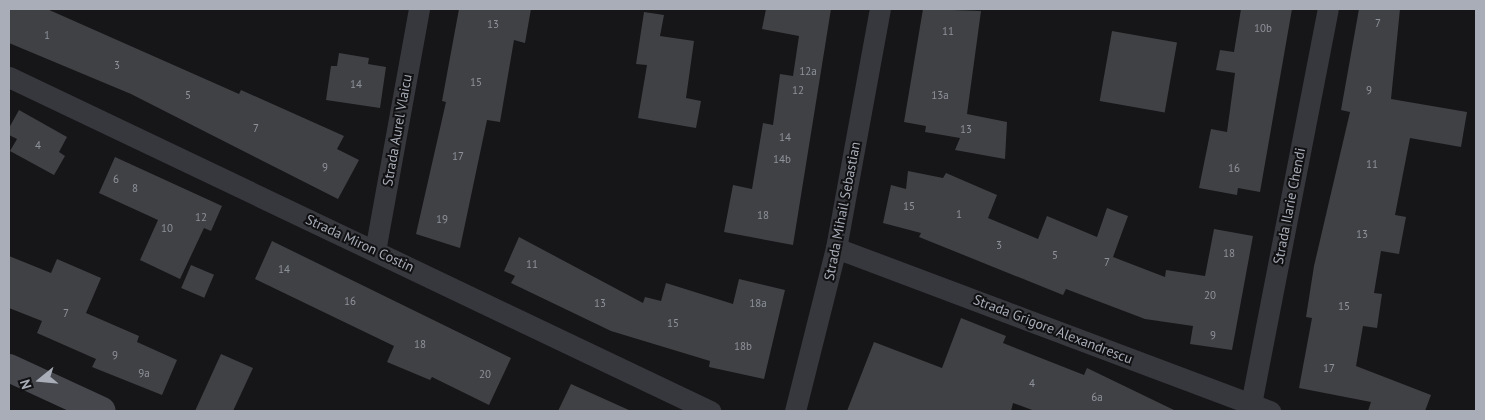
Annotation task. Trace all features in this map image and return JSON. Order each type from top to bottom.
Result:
[{"type":"main road","points":[[9,368],[102,411]]},
{"type":"street","name":"Strada Aurel Vlaicu","points":[[376,251],[419,9]]},
{"type":"street","name":"Strada Mihail Sebastian","points":[[795,411],[836,248],[880,9]]},
{"type":"street","name":"Strada Ilarie Chendi","points":[[1260,407],[1328,9]]},
{"type":"street","name":"Strada Miron Costin","points":[[9,77],[710,411]]},
{"type":"street","name":"Strada Grigore Alexandrescu","points":[[836,248],[1260,407]]},
{"type":"building","points":[[9,9],[47,9],[239,94],[241,90],[344,136],[337,149],[359,160],[338,199],[131,94],[9,43]]},
{"type":"building","points":[[459,9],[531,9],[525,43],[514,40],[500,122],[487,120],[460,248],[416,234],[446,102],[442,101]]},
{"type":"building","points":[[766,9],[831,9],[793,245],[724,232],[733,185],[752,189],[763,123],[773,125],[780,74],[793,76],[799,36],[762,29]]},
{"type":"building","points":[[923,9],[981,11],[967,114],[1007,122],[1005,159],[955,150],[960,138],[925,132],[926,126],[904,122]]},
{"type":"building","points":[[1241,9],[1292,9],[1260,192],[1238,188],[1237,195],[1199,188],[1211,129],[1227,132],[1235,73],[1216,70],[1220,50],[1234,52]]},
{"type":"building","points":[[1359,9],[1400,9],[1391,99],[1467,112],[1461,147],[1410,138],[1395,215],[1406,217],[1399,254],[1381,251],[1374,293],[1382,294],[1377,328],[1363,326],[1356,366],[1431,395],[1425,411],[1368,411],[1371,402],[1299,388],[1312,318],[1306,317],[1314,266],[1350,112],[1341,110]]},
{"type":"building","points":[[644,12],[664,15],[660,36],[694,41],[686,98],[701,101],[696,128],[638,118],[647,65],[636,64]]},
{"type":"building","points":[[1112,31],[1177,42],[1165,112],[1100,101]]},
{"type":"building","points":[[339,53],[369,58],[368,64],[386,67],[380,108],[326,100],[331,66],[337,66]]},
{"type":"building","points":[[19,110],[67,137],[59,152],[65,156],[54,175],[10,151],[17,139],[9,135],[9,128]]},
{"type":"building","points":[[115,157],[222,206],[211,231],[204,228],[180,279],[140,260],[158,220],[99,193]]},
{"type":"building","points":[[908,171],[943,178],[946,173],[997,195],[988,218],[1038,239],[1047,216],[1097,237],[1107,208],[1128,216],[1113,257],[1165,277],[1166,270],[1205,276],[1214,229],[1253,236],[1232,350],[1190,344],[1193,326],[1145,319],[1066,289],[1063,295],[919,237],[921,233],[883,223],[891,185],[906,189]]},
{"type":"building","points":[[519,237],[643,303],[645,297],[661,301],[666,283],[733,304],[739,279],[785,290],[764,379],[709,367],[710,361],[611,331],[511,283],[515,276],[504,271]]},
{"type":"building","points":[[272,241],[511,358],[489,405],[432,377],[430,380],[387,362],[394,346],[255,279]]},
{"type":"building","points":[[9,256],[51,273],[57,259],[101,278],[86,313],[139,336],[137,342],[177,360],[162,395],[92,367],[96,359],[37,333],[42,321],[9,308]]},
{"type":"building","points":[[191,265],[214,275],[204,298],[181,288]]},
{"type":"building","points":[[961,318],[1006,336],[1003,343],[1084,375],[1087,368],[1176,411],[1035,411],[1013,403],[1011,411],[847,411],[874,342],[942,368]]},
{"type":"building","points":[[221,354],[253,368],[233,411],[195,411]]},
{"type":"building","points":[[571,384],[631,411],[558,411]]}]
